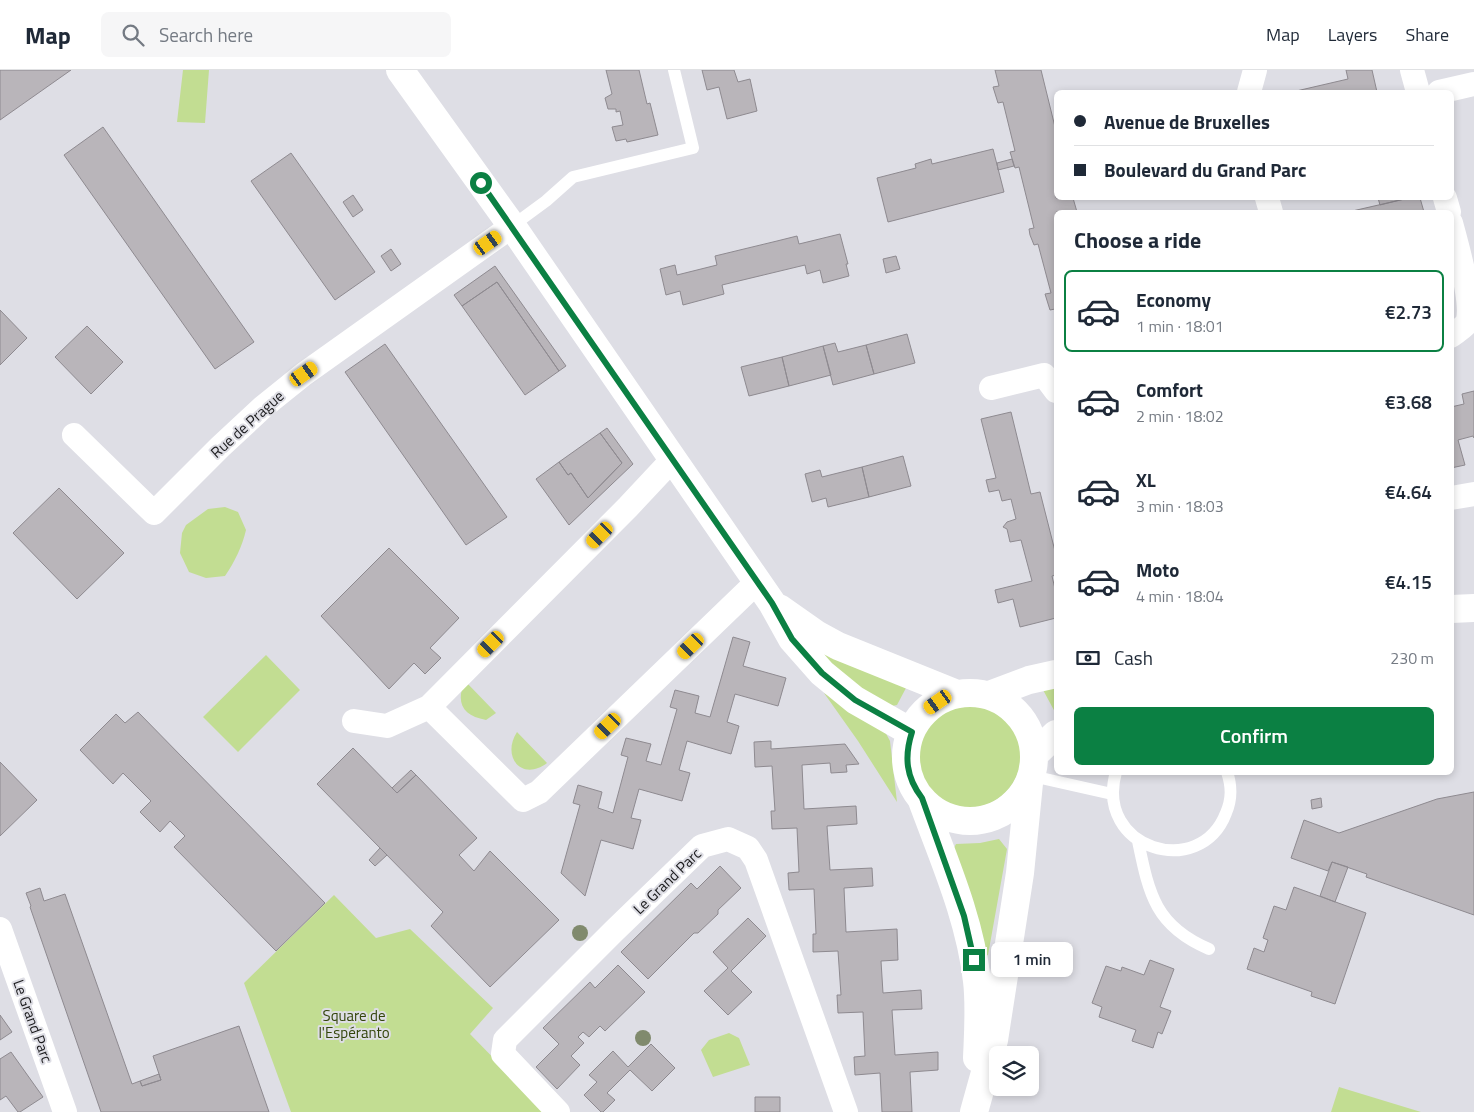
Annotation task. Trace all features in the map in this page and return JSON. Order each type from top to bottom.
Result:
[{"type":"street","points":[[400,70],[512,226],[765,593],[792,639],[822,673],[855,700],[912,732]]},
{"type":"street","points":[[1250,90],[1255,70]]},
{"type":"street","points":[[1412,70],[1417,90]]},
{"type":"street","points":[[1448,90],[1474,84]]},
{"type":"street","name":"Rue de Prague","points":[[74,435],[154,513],[263,407],[304,374],[512,226]]},
{"type":"street","points":[[1454,245],[1460,290],[1470,294],[1471,314],[1466,324],[1454,334]]},
{"type":"street","points":[[990,388],[1044,375],[1054,389]]},
{"type":"street","points":[[354,721],[386,726],[429,707],[628,507],[672,460]]},
{"type":"street","points":[[1454,497],[1474,494]]},
{"type":"street","points":[[429,707],[523,800],[539,792],[718,620],[765,593]]},
{"type":"street","points":[[765,593],[816,634],[838,646],[957,694]]},
{"type":"street","points":[[989,696],[1029,680],[1054,674]]},
{"type":"street","points":[[974,1111],[994,1040],[1020,873],[1032,771],[1031,738],[1024,722],[1009,706],[989,696],[976,693],[957,694],[947,697],[929,708],[912,732],[906,752],[911,781],[922,798],[933,809],[947,816],[962,820],[978,821],[995,816],[1018,800],[1032,771],[1054,737]]},
{"type":"street","points":[[922,798],[964,916],[974,960],[978,1010],[974,1111]]},
{"type":"street","name":"Le Grand Parc","points":[[558,1112],[503,1054],[505,1040],[702,846],[728,839],[748,848],[756,860],[846,1112]]},
{"type":"street","name":"Le Grand Parc","points":[[0,929],[65,1112]]},
{"type":"lane","points":[[512,226],[546,201],[573,177],[693,148],[674,70]]},
{"type":"lane","points":[[1032,771],[1112,794]]},
{"type":"lane","points":[[1115,775],[1112,794],[1114,807],[1128,832],[1138,841],[1156,849],[1176,851],[1194,846],[1211,836],[1223,820],[1230,802],[1231,782],[1229,775]]},
{"type":"lane","points":[[1138,841],[1149,889],[1164,919],[1190,941],[1208,949]]},
{"type":"green space","points":[[183,70],[209,70],[205,123],[177,122]]},
{"type":"green space","points":[[225,507],[238,512],[246,530],[232,565],[225,576],[206,578],[189,572],[180,553],[182,533],[186,525],[208,509]]},
{"type":"green space","points":[[822,647],[906,688],[897,705],[892,706],[861,690],[818,652]]},
{"type":"green space","points":[[266,655],[300,690],[238,752],[203,717]]},
{"type":"green space","points":[[465,681],[496,713],[486,720],[467,712],[461,702]]},
{"type":"green space","points":[[1054,684],[1054,710],[1042,688]]},
{"type":"green space","points":[[824,693],[883,728],[890,741],[897,802],[858,741]]},
{"type":"green space","points":[[968,702],[988,706],[1005,718],[1017,735],[1021,755],[1017,775],[1005,792],[988,804],[968,808],[948,804],[931,792],[919,775],[915,755],[919,735],[931,718],[948,706]]},
{"type":"green space","points":[[517,732],[547,763],[530,770],[522,768],[517,764],[511,750]]},
{"type":"green space","points":[[999,839],[1007,849],[988,955],[983,957],[952,852],[956,844],[980,843]]},
{"type":"green space","name":"Square de l'Espéranto","points":[[334,895],[376,938],[410,929],[493,1008],[470,1034],[546,1112],[291,1112],[244,983]]},
{"type":"green space","points":[[729,1033],[739,1038],[750,1065],[713,1077],[701,1050],[709,1040]]},
{"type":"green space","points":[[1339,1087],[1421,1112],[1331,1112]]},
{"type":"building","points":[[0,70],[71,70],[0,120]]},
{"type":"building","points":[[606,70],[639,70],[647,104],[650,103],[658,135],[627,142],[626,139],[616,141],[612,127],[623,125],[620,111],[616,112],[616,109],[608,109],[605,98],[612,94]]},
{"type":"building","points":[[702,70],[734,70],[738,82],[750,79],[757,111],[727,119],[719,87],[707,90]]},
{"type":"building","points":[[995,70],[1041,70],[1054,123],[1054,200],[1074,200],[1076,210],[1054,210],[1054,309],[1050,310],[1045,294],[1051,293],[1038,244],[1034,245],[1030,235],[1029,229],[1034,228],[1019,167],[1015,168],[1010,152],[1015,151],[1003,102],[998,103],[993,87],[999,86]]},
{"type":"building","points":[[1346,70],[1372,70],[1377,90],[1301,90],[1348,79]]},
{"type":"building","points":[[103,127],[254,342],[215,369],[64,155]]},
{"type":"building","points":[[993,149],[1004,192],[888,222],[877,178],[916,168],[915,164],[931,159],[932,164]]},
{"type":"building","points":[[291,153],[375,272],[335,300],[251,181]]},
{"type":"building","points":[[1012,159],[1014,166],[998,170],[997,163]]},
{"type":"building","points":[[353,195],[363,210],[353,217],[343,202]]},
{"type":"building","points":[[1379,200],[1400,200],[1380,205]]},
{"type":"building","points":[[1400,200],[1421,200],[1423,210],[1357,210]]},
{"type":"building","points":[[840,234],[848,264],[846,264],[849,276],[823,283],[820,270],[807,274],[805,265],[722,285],[724,294],[683,305],[680,291],[666,295],[660,269],[675,265],[677,275],[717,265],[715,256],[797,236],[799,244]]},
{"type":"building","points":[[391,249],[401,264],[391,271],[381,256]]},
{"type":"building","points":[[896,256],[900,269],[886,273],[883,259]]},
{"type":"building","points":[[495,266],[566,366],[559,371],[497,282],[462,306],[454,295]]},
{"type":"building","points":[[497,282],[559,371],[525,395],[462,306]]},
{"type":"building","points":[[0,310],[27,338],[0,365]]},
{"type":"building","points":[[87,326],[123,362],[91,394],[55,357]]},
{"type":"building","points":[[907,334],[915,363],[874,374],[866,345]]},
{"type":"building","points":[[835,343],[838,352],[866,345],[874,374],[833,385],[823,346]]},
{"type":"building","points":[[385,344],[507,517],[466,545],[345,372]]},
{"type":"building","points":[[823,346],[831,375],[789,386],[782,357]]},
{"type":"building","points":[[782,357],[789,386],[749,396],[741,367]]},
{"type":"building","points":[[1474,391],[1474,438],[1473,436],[1458,440],[1465,465],[1454,467],[1454,406],[1464,404],[1462,394]]},
{"type":"building","points":[[1011,412],[1031,494],[1040,492],[1054,547],[1054,576],[1052,576],[1054,584],[1054,618],[1020,627],[1013,599],[998,603],[995,590],[1032,581],[1021,540],[1010,542],[1007,529],[1003,527],[1007,522],[1016,519],[1011,499],[1002,501],[999,490],[989,492],[986,480],[996,478],[981,419]]},
{"type":"building","points":[[607,428],[633,464],[569,525],[536,479],[559,462],[568,475],[571,473],[588,498],[622,463],[600,433]]},
{"type":"building","points":[[600,433],[622,463],[588,498],[571,473],[568,475],[559,462]]},
{"type":"building","points":[[903,456],[911,486],[869,497],[862,467]]},
{"type":"building","points":[[862,467],[869,497],[828,507],[826,498],[812,502],[805,474],[820,470],[822,477]]},
{"type":"building","points":[[59,488],[124,553],[77,599],[13,533]]},
{"type":"building","points":[[389,548],[459,618],[430,648],[441,658],[425,674],[414,663],[389,689],[321,616]]},
{"type":"building","points":[[733,637],[750,642],[743,666],[786,678],[778,706],[735,694],[727,722],[739,726],[731,754],[687,741],[679,770],[690,773],[682,801],[639,789],[631,818],[641,820],[633,849],[601,840],[585,896],[561,873],[580,805],[573,803],[578,785],[602,792],[598,808],[613,813],[628,757],[621,755],[626,738],[651,744],[646,761],[661,765],[677,709],[670,707],[675,690],[699,696],[695,713],[710,717]]},
{"type":"building","points":[[138,712],[325,903],[276,951],[174,847],[185,836],[170,821],[160,832],[140,812],[151,801],[123,773],[113,784],[80,750],[116,714],[125,723]]},
{"type":"building","points":[[771,741],[771,749],[845,744],[859,764],[846,765],[847,772],[831,773],[830,763],[802,765],[804,809],[856,806],[857,824],[827,826],[830,870],[872,868],[873,886],[844,888],[846,932],[897,929],[898,960],[881,961],[883,993],[921,990],[922,1009],[892,1010],[895,1055],[938,1052],[938,1070],[910,1072],[912,1112],[882,1112],[880,1073],[855,1075],[854,1057],[865,1056],[863,1012],[838,1013],[837,995],[841,995],[838,951],[813,952],[813,934],[816,934],[814,889],[789,890],[788,873],[799,872],[797,828],[772,829],[771,811],[775,811],[772,766],[755,767],[754,742]]},
{"type":"building","points":[[353,748],[397,793],[416,775],[477,838],[459,855],[474,871],[490,851],[559,920],[490,987],[431,926],[443,912],[317,784]]},
{"type":"building","points":[[0,762],[37,800],[0,836]]},
{"type":"building","points":[[411,770],[416,775],[397,793],[392,788]]},
{"type":"building","points":[[1474,792],[1474,915],[1366,877],[1367,874],[1332,862],[1328,871],[1291,858],[1304,820],[1339,833],[1437,799]]},
{"type":"building","points":[[1321,798],[1322,807],[1312,809],[1311,800]]},
{"type":"building","points":[[380,848],[387,855],[375,866],[369,860]]},
{"type":"building","points":[[1332,862],[1348,867],[1335,902],[1320,896]]},
{"type":"building","points":[[720,866],[741,888],[718,910],[718,914],[698,933],[694,933],[648,979],[621,952],[691,883],[697,889]]},
{"type":"building","points":[[1294,887],[1366,913],[1335,1004],[1311,996],[1312,992],[1247,969],[1254,948],[1264,952],[1268,940],[1263,938],[1274,906],[1286,910]]},
{"type":"building","points":[[40,888],[44,901],[65,894],[132,1084],[140,1081],[142,1086],[161,1080],[153,1056],[239,1026],[269,1112],[101,1112],[26,893]]},
{"type":"building","points":[[748,918],[766,936],[731,971],[752,992],[728,1015],[704,991],[728,968],[713,952]]},
{"type":"building","points":[[1150,960],[1174,969],[1160,1007],[1171,1011],[1162,1034],[1158,1032],[1153,1048],[1132,1041],[1136,1030],[1099,1017],[1102,1007],[1092,1003],[1106,966],[1121,971],[1122,967],[1144,975]]},
{"type":"building","points":[[618,965],[645,992],[605,1031],[600,1026],[589,1037],[583,1032],[578,1037],[584,1043],[571,1056],[580,1065],[557,1089],[536,1067],[559,1044],[543,1028],[590,982],[595,988]]},
{"type":"building","points":[[0,1015],[12,1032],[0,1040]]},
{"type":"building","points":[[651,1044],[675,1068],[652,1091],[630,1070],[607,1093],[615,1100],[601,1112],[584,1095],[597,1082],[589,1075],[613,1051],[628,1067]]},
{"type":"building","points":[[11,1052],[43,1097],[20,1112],[18,1112],[6,1096],[0,1100],[0,1059]]},
{"type":"building","points":[[159,1074],[161,1080],[142,1086],[140,1081]]},
{"type":"building","points":[[755,1097],[780,1097],[780,1112],[755,1112]]},
{"type":"route","points":[[481,183],[772,603],[792,639],[822,673],[855,700],[912,732],[906,752],[908,772],[911,781],[922,798],[964,916],[974,960]]}]
